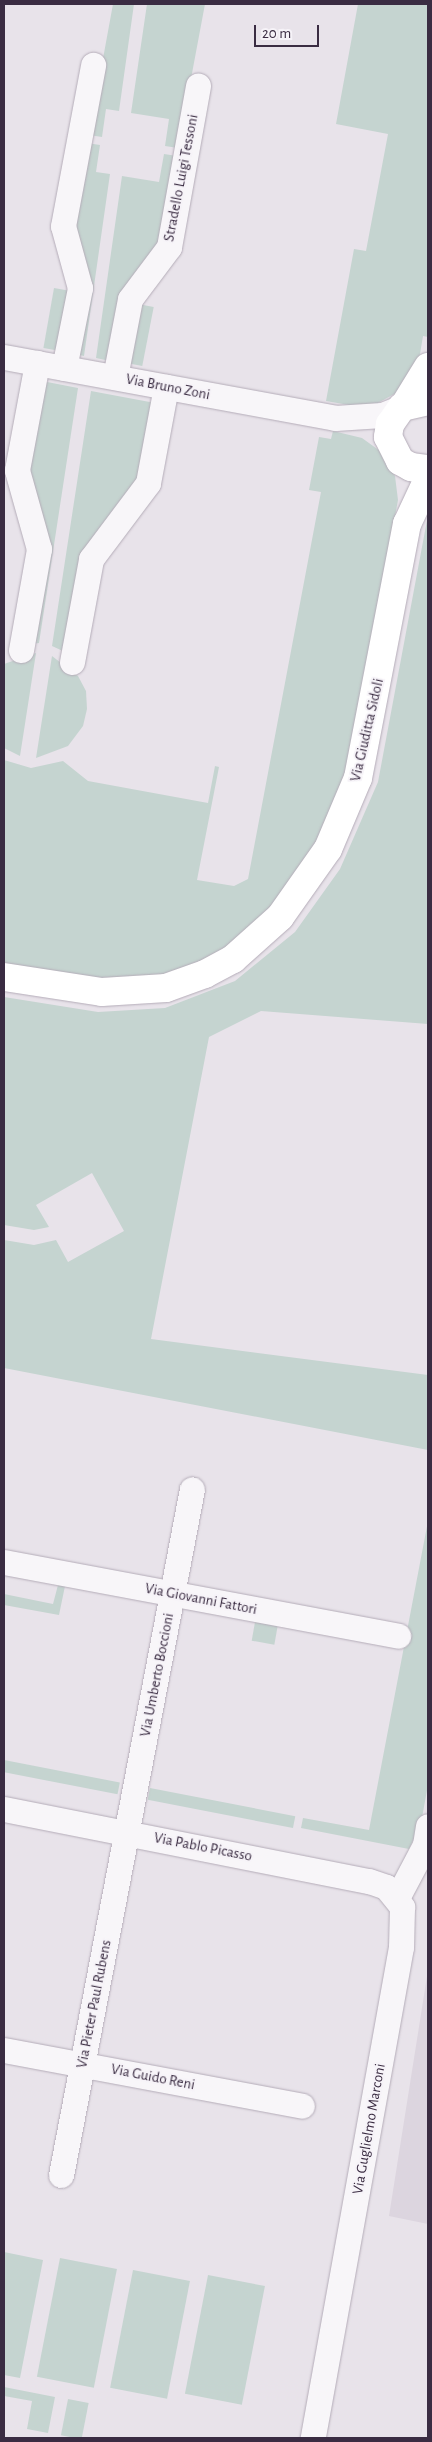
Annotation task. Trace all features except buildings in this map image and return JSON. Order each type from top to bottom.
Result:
[{"type":"street","points":[[64,368],[80,288],[63,226],[93,65]]},
{"type":"street","name":"Stradello Luigi Tessoni","points":[[116,377],[130,299],[169,248],[198,86]]},
{"type":"street","name":"Via Bruno Zoni","points":[[4,357],[332,418],[374,435],[393,453]]},
{"type":"street","points":[[21,650],[39,549],[17,470],[37,363]]},
{"type":"street","points":[[412,405],[428,367]]},
{"type":"street","points":[[72,662],[91,559],[148,483],[166,387]]},
{"type":"street","name":"Via Bruno Zoni","points":[[332,418],[382,415],[412,405]]},
{"type":"street","name":"Via Giuditta Sidoli","points":[[4,977],[102,992],[166,988],[205,974],[233,959],[280,917],[328,849],[358,778],[406,524],[405,478],[393,453],[390,424],[412,405]]},
{"type":"street","points":[[393,453],[411,467],[428,469]]},
{"type":"street","name":"Via Giuditta Sidoli","points":[[406,524],[428,479]]},
{"type":"street","name":"Via Umberto Boccioni","points":[[126,1832],[192,1489]]},
{"type":"street","name":"Via Giovanni Fattori","points":[[4,1562],[398,1636]]},
{"type":"street","name":"Via Pablo Picasso","points":[[4,1809],[379,1883],[397,1898]]},
{"type":"street","points":[[397,1898],[425,1845],[428,1826]]},
{"type":"street","name":"Via Pieter Paul Rubens","points":[[61,2175],[126,1832]]},
{"type":"street","name":"Via Guglielmo Marconi","points":[[313,2438],[401,1947],[404,1916],[397,1898]]},
{"type":"street","name":"Via Guido Reni","points":[[4,2050],[302,2106]]},
{"type":"shaded area","points":[[113,4],[134,4],[119,111],[106,109],[102,137],[89,135]]},
{"type":"shaded area","points":[[147,4],[205,4],[178,148],[165,146],[169,119],[131,113]]},
{"type":"shaded area","points":[[358,4],[428,4],[428,337],[423,336],[419,360],[396,393],[376,404],[349,405],[326,401],[354,249],[366,251],[388,134],[336,124]]},
{"type":"shaded area","points":[[87,143],[100,145],[96,172],[110,174],[84,356],[75,354],[72,227]]},
{"type":"shaded area","points":[[164,154],[177,156],[160,243],[110,361],[96,358],[122,176],[159,182]]},
{"type":"shaded area","points":[[54,288],[71,291],[60,351],[43,348]]},
{"type":"shaded area","points":[[138,304],[154,307],[142,366],[127,363]]},
{"type":"shaded area","points":[[42,381],[78,388],[39,643],[31,644],[27,467]]},
{"type":"shaded area","points":[[91,391],[155,403],[140,481],[83,557],[65,652],[52,646]]},
{"type":"shaded area","points":[[333,431],[362,438],[380,451],[395,476],[398,500],[348,769],[322,834],[281,897],[227,949],[176,973],[121,981],[4,965],[4,760],[31,768],[63,761],[88,781],[208,803],[215,766],[219,767],[197,880],[234,886],[248,879],[321,492],[309,490],[319,437],[331,439]]},
{"type":"shaded area","points":[[428,515],[428,1024],[261,1011],[209,1037],[151,1339],[428,1375],[428,1450],[4,1368],[4,1240],[34,1245],[56,1240],[68,1262],[124,1231],[92,1173],[36,1205],[49,1227],[34,1230],[4,1225],[4,997],[98,1012],[165,1008],[235,981],[295,932],[340,869],[378,782]]},
{"type":"shaded area","points":[[36,653],[20,756],[4,748],[4,664]]},
{"type":"shaded area","points":[[52,656],[78,676],[86,691],[87,709],[83,726],[68,746],[36,758]]},
{"type":"shaded area","points":[[428,1521],[428,1785],[421,1823],[409,1849],[301,1828],[303,1818],[369,1830]]},
{"type":"shaded area","points":[[58,1585],[65,1586],[59,1615],[4,1605],[4,1594],[53,1604]]},
{"type":"shaded area","points":[[255,1622],[278,1626],[274,1645],[252,1641]]},
{"type":"shaded area","points":[[4,1760],[120,1783],[118,1794],[4,1772]]},
{"type":"shaded area","points":[[150,1788],[295,1816],[293,1828],[148,1800]]},
{"type":"shaded area","points":[[428,1970],[428,2224],[389,2216]]},
{"type":"shaded area","points":[[4,2252],[43,2260],[20,2378],[4,2375]]},
{"type":"shaded area","points":[[60,2258],[117,2269],[94,2388],[37,2377]]},
{"type":"shaded area","points":[[133,2270],[190,2281],[167,2399],[110,2388]]},
{"type":"shaded area","points":[[208,2275],[265,2286],[242,2405],[185,2394]]},
{"type":"shaded area","points":[[4,2387],[55,2397],[48,2433],[27,2429],[32,2401],[4,2396]]},
{"type":"shaded area","points":[[68,2399],[89,2403],[82,2438],[61,2435]]}]
